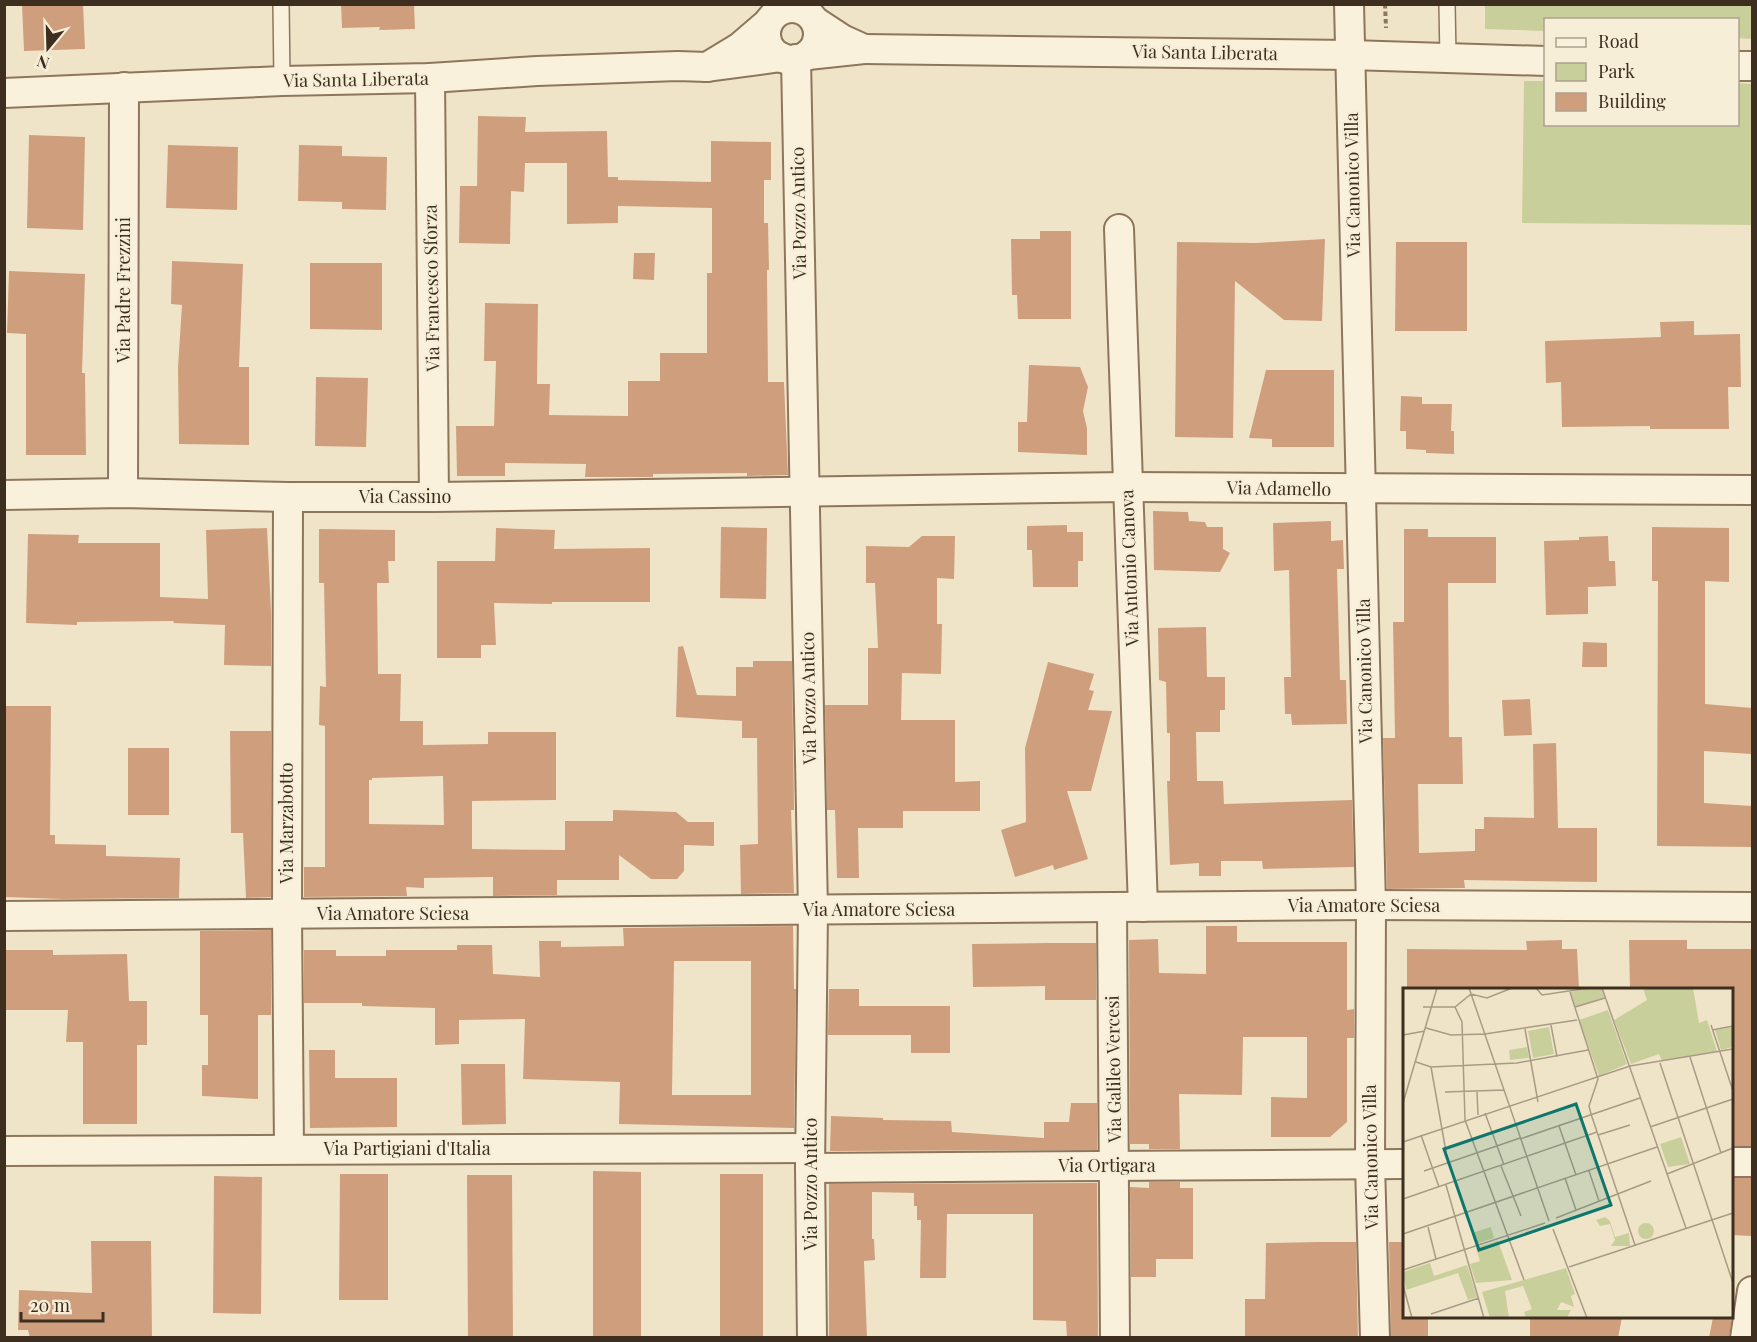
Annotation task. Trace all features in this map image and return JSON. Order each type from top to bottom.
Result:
[{"type":"street","name":"Via Canonico Villa","points":[[1349,4],[1371,906],[1370,1165],[1375,1338]]},
{"type":"street","points":[[706,67],[740,47],[773,14],[789,8],[798,8],[812,15],[819,33],[817,41],[795,57],[770,49],[766,32],[773,14]]},
{"type":"street","name":"Via Santa Liberata","points":[[812,15],[842,39],[864,49]]},
{"type":"street","name":"Via Santa Liberata","points":[[4,93],[282,81],[430,78],[537,71],[706,67],[864,49],[1544,61]]},
{"type":"street","name":"Via Pozzo Antico","points":[[795,57],[806,492],[813,910],[810,1158],[812,1338]]},
{"type":"street","name":"Via Francesco Sforza","points":[[430,78],[434,497]]},
{"type":"street","name":"Via Padre Frezzini","points":[[123,493],[124,87]]},
{"type":"street","name":"Via Antonio Canova","points":[[1119,229],[1143,908]]},
{"type":"street","name":"Via Adamello","points":[[806,492],[1127,487],[1752,490]]},
{"type":"street","name":"Via Cassino","points":[[4,495],[123,493],[288,497],[434,497],[806,492]]},
{"type":"street","name":"Via Marzabotto","points":[[288,497],[289,1149]]},
{"type":"street","name":"Via Amatore Sciesa","points":[[4,916],[1371,906],[1752,907]]},
{"type":"street","name":"Via Galileo Vercesi","points":[[1112,908],[1116,1338]]},
{"type":"street","name":"Via Partigiani d'Italia","points":[[4,1151],[289,1149],[810,1158]]},
{"type":"street","name":"Via Ortigara","points":[[810,1158],[1115,1166],[1403,1164]]},
{"type":"street","points":[[1733,1162],[1752,1162]]},
{"type":"street","points":[[1745,1338],[1752,1291]]},
{"type":"lane","points":[[281,4],[282,81]]},
{"type":"lane","points":[[1447,4],[1448,58]]},
{"type":"green space","points":[[1485,5],[1752,5],[1752,39],[1739,38],[1739,18],[1544,18],[1544,31],[1485,29]]},
{"type":"green space","points":[[1524,81],[1544,81],[1544,126],[1739,126],[1739,83],[1752,84],[1752,225],[1522,223]]},
{"type":"building","points":[[22,4],[83,4],[85,49],[24,51]]},
{"type":"building","points":[[341,4],[414,4],[415,29],[342,28]]},
{"type":"building","points":[[478,116],[526,117],[525,132],[607,131],[608,177],[618,177],[618,180],[711,182],[711,141],[771,142],[771,180],[764,180],[764,223],[768,223],[769,270],[767,270],[768,382],[784,382],[788,475],[747,476],[747,473],[585,477],[586,464],[505,463],[505,476],[457,476],[456,426],[494,426],[496,361],[484,361],[485,303],[538,304],[537,384],[550,384],[549,415],[628,416],[628,381],[660,381],[660,353],[707,353],[707,273],[712,273],[712,208],[618,206],[618,223],[567,224],[567,163],[525,163],[524,192],[511,191],[510,244],[459,243],[460,186],[477,186]]},
{"type":"building","points":[[29,135],[85,137],[83,230],[27,228]]},
{"type":"building","points":[[168,145],[238,147],[237,210],[166,208]]},
{"type":"building","points":[[299,145],[342,146],[342,156],[387,157],[386,210],[342,209],[342,202],[298,201]]},
{"type":"building","points":[[1040,231],[1071,231],[1071,319],[1018,319],[1017,295],[1012,295],[1011,239],[1040,239]]},
{"type":"building","points":[[1325,239],[1322,321],[1284,320],[1235,281],[1233,438],[1175,437],[1177,242],[1255,243]]},
{"type":"building","points":[[1396,242],[1467,242],[1467,331],[1395,331]]},
{"type":"building","points":[[634,253],[655,253],[654,280],[633,279]]},
{"type":"building","points":[[172,261],[243,264],[239,367],[249,367],[249,445],[179,444],[178,367],[182,305],[171,304]]},
{"type":"building","points":[[310,263],[382,263],[382,330],[310,329]]},
{"type":"building","points":[[9,271],[85,274],[82,373],[85,373],[86,455],[26,455],[26,334],[7,333]]},
{"type":"building","points":[[1694,321],[1694,335],[1740,334],[1741,387],[1728,387],[1729,429],[1650,429],[1650,426],[1562,427],[1561,382],[1546,383],[1545,341],[1661,337],[1660,322]]},
{"type":"building","points":[[1029,365],[1080,367],[1088,387],[1083,411],[1087,428],[1087,455],[1018,452],[1018,422],[1027,422]]},
{"type":"building","points":[[1266,370],[1334,370],[1334,447],[1272,447],[1272,439],[1249,438]]},
{"type":"building","points":[[316,377],[368,378],[366,447],[315,446]]},
{"type":"building","points":[[1401,396],[1422,397],[1422,404],[1452,404],[1451,431],[1454,431],[1454,454],[1426,453],[1426,450],[1406,449],[1406,431],[1400,431]]},
{"type":"building","points":[[1153,511],[1188,512],[1189,521],[1205,522],[1207,527],[1223,527],[1223,549],[1230,553],[1220,572],[1154,570]]},
{"type":"building","points":[[1331,521],[1331,541],[1343,540],[1344,569],[1337,569],[1340,680],[1346,680],[1347,724],[1292,725],[1291,714],[1285,714],[1284,677],[1291,677],[1289,570],[1274,571],[1273,523]]},
{"type":"building","points":[[1067,525],[1067,532],[1083,532],[1083,561],[1078,561],[1078,587],[1033,587],[1032,550],[1027,550],[1027,526]]},
{"type":"building","points":[[721,527],[767,528],[766,599],[720,598]]},
{"type":"building","points":[[1652,527],[1729,528],[1729,582],[1705,581],[1705,704],[1752,708],[1752,754],[1704,751],[1704,803],[1752,806],[1752,847],[1657,846],[1658,581],[1652,581]]},
{"type":"building","points":[[267,528],[271,666],[224,665],[225,625],[173,623],[174,621],[77,622],[77,625],[26,623],[28,534],[79,535],[78,543],[160,543],[160,597],[208,599],[206,530]]},
{"type":"building","points":[[496,528],[555,530],[554,549],[650,548],[650,602],[494,603],[496,645],[481,645],[481,658],[437,658],[437,561],[495,561]]},
{"type":"building","points":[[319,529],[395,530],[395,561],[388,561],[389,583],[377,583],[378,674],[401,674],[400,721],[423,721],[423,745],[488,744],[488,732],[556,732],[556,800],[472,801],[472,849],[565,850],[565,821],[613,821],[613,810],[676,812],[688,822],[714,822],[714,846],[684,845],[684,871],[677,879],[651,879],[619,855],[619,880],[557,880],[557,895],[493,896],[493,877],[424,878],[424,888],[406,887],[407,896],[304,897],[304,867],[325,867],[325,726],[319,725],[320,686],[326,687],[324,583],[319,583]],"holes":[[[443,776],[444,825],[369,824],[369,780],[372,778]]]},
{"type":"building","points":[[1404,529],[1428,529],[1428,537],[1496,537],[1496,583],[1448,583],[1449,737],[1462,737],[1463,784],[1418,784],[1419,853],[1475,851],[1475,829],[1484,829],[1484,817],[1534,818],[1533,744],[1556,743],[1558,828],[1597,828],[1597,882],[1464,880],[1465,888],[1387,889],[1383,738],[1395,738],[1393,622],[1404,622]]},
{"type":"building","points":[[922,536],[955,536],[954,579],[937,578],[937,624],[942,624],[941,674],[902,673],[901,720],[955,720],[955,782],[980,781],[980,811],[903,811],[903,828],[858,828],[859,878],[837,878],[835,810],[827,810],[825,705],[868,705],[868,648],[878,648],[875,583],[866,583],[866,546],[909,547]]},
{"type":"building","points":[[1608,536],[1609,561],[1615,561],[1616,586],[1588,587],[1588,614],[1546,615],[1544,541]]},
{"type":"building","points":[[1206,627],[1207,677],[1225,677],[1225,710],[1220,710],[1220,732],[1196,732],[1197,781],[1223,781],[1224,804],[1352,800],[1354,867],[1263,869],[1262,861],[1221,861],[1221,876],[1199,876],[1199,863],[1170,865],[1167,781],[1170,781],[1170,733],[1167,733],[1166,682],[1159,680],[1158,628]]},
{"type":"building","points":[[1583,642],[1607,643],[1607,667],[1582,667]]},
{"type":"building","points":[[683,646],[697,695],[736,696],[736,667],[753,667],[753,661],[792,661],[794,810],[791,810],[794,893],[741,894],[740,845],[758,844],[757,738],[742,738],[742,721],[676,717],[678,647]]},
{"type":"building","points":[[1048,662],[1094,674],[1089,690],[1094,691],[1088,710],[1112,711],[1091,791],[1067,791],[1088,859],[1054,870],[1053,865],[1015,877],[1001,830],[1026,822],[1025,748]]},
{"type":"building","points":[[1530,699],[1532,735],[1504,736],[1502,700]]},
{"type":"building","points":[[4,706],[51,706],[50,835],[55,835],[55,844],[106,845],[106,856],[180,858],[179,898],[4,897]]},
{"type":"building","points":[[230,731],[271,731],[271,897],[246,898],[243,833],[231,833]]},
{"type":"building","points":[[128,748],[169,748],[169,815],[128,815]]},
{"type":"building","points":[[793,926],[794,989],[796,989],[794,1128],[619,1124],[620,1082],[523,1079],[525,1019],[459,1020],[459,1044],[435,1045],[435,1008],[362,1006],[362,1003],[304,1003],[304,950],[336,950],[336,956],[386,956],[386,950],[457,950],[457,945],[492,945],[493,974],[540,977],[539,941],[561,941],[561,947],[624,946],[623,928]],"holes":[[[674,961],[751,961],[751,1095],[672,1095]]]},
{"type":"building","points":[[1206,926],[1237,926],[1237,942],[1347,942],[1347,1010],[1354,1009],[1354,1038],[1347,1038],[1347,1122],[1330,1137],[1271,1137],[1271,1097],[1307,1098],[1307,1037],[1243,1037],[1242,1095],[1179,1094],[1180,1149],[1149,1149],[1149,1144],[1130,1144],[1129,940],[1158,939],[1159,973],[1206,974]]},
{"type":"building","points":[[271,930],[271,1015],[258,1015],[258,1099],[202,1096],[202,1065],[208,1065],[208,1015],[200,1015],[200,931]]},
{"type":"building","points":[[1562,940],[1562,949],[1577,949],[1579,988],[1407,988],[1407,949],[1527,950],[1526,941]]},
{"type":"building","points":[[1629,940],[1687,940],[1687,949],[1752,949],[1752,1146],[1733,1146],[1733,988],[1630,988]]},
{"type":"building","points":[[1096,943],[1096,1000],[1045,1000],[1045,986],[973,987],[972,944]]},
{"type":"building","points":[[4,950],[53,950],[53,955],[127,954],[129,1001],[147,1001],[147,1045],[137,1045],[137,1124],[83,1124],[83,1042],[66,1042],[68,1010],[4,1010]]},
{"type":"building","points":[[829,989],[859,989],[859,1006],[950,1006],[950,1053],[911,1053],[911,1035],[828,1035]]},
{"type":"building","points":[[309,1050],[335,1050],[335,1078],[397,1078],[397,1127],[310,1128]]},
{"type":"building","points":[[461,1064],[505,1064],[506,1124],[462,1125]]},
{"type":"building","points":[[1071,1103],[1097,1103],[1097,1150],[830,1151],[831,1116],[883,1118],[883,1120],[951,1121],[952,1132],[1044,1138],[1044,1122],[1069,1122]]},
{"type":"building","points":[[593,1171],[641,1172],[641,1338],[593,1338]]},
{"type":"building","points":[[340,1174],[388,1174],[388,1300],[339,1300]]},
{"type":"building","points":[[720,1174],[763,1174],[763,1338],[720,1338]]},
{"type":"building","points":[[467,1175],[512,1175],[513,1338],[468,1338]]},
{"type":"building","points":[[214,1176],[262,1177],[261,1314],[213,1313]]},
{"type":"building","points":[[1733,1178],[1752,1178],[1752,1236],[1733,1235]]},
{"type":"building","points":[[1149,1182],[1180,1182],[1180,1188],[1193,1188],[1193,1259],[1156,1259],[1156,1277],[1131,1277],[1130,1187],[1149,1188]]},
{"type":"building","points":[[1097,1183],[1098,1338],[1067,1338],[1066,1321],[1033,1320],[1033,1214],[947,1214],[946,1278],[920,1278],[921,1220],[917,1220],[914,1193],[872,1192],[872,1239],[874,1239],[875,1260],[864,1261],[867,1338],[829,1338],[829,1184]]},
{"type":"building","points":[[91,1241],[151,1241],[152,1338],[30,1338],[28,1330],[18,1330],[19,1290],[92,1293]]},
{"type":"building","points":[[1356,1242],[1358,1338],[1245,1338],[1245,1299],[1265,1299],[1266,1243]]},
{"type":"building","points":[[1389,1242],[1403,1242],[1403,1318],[1428,1318],[1428,1338],[1391,1338]]},
{"type":"building","points":[[1530,1318],[1622,1318],[1618,1338],[1530,1338]]},
{"type":"building","points":[[1713,1318],[1732,1318],[1729,1338],[1709,1338]]}]
